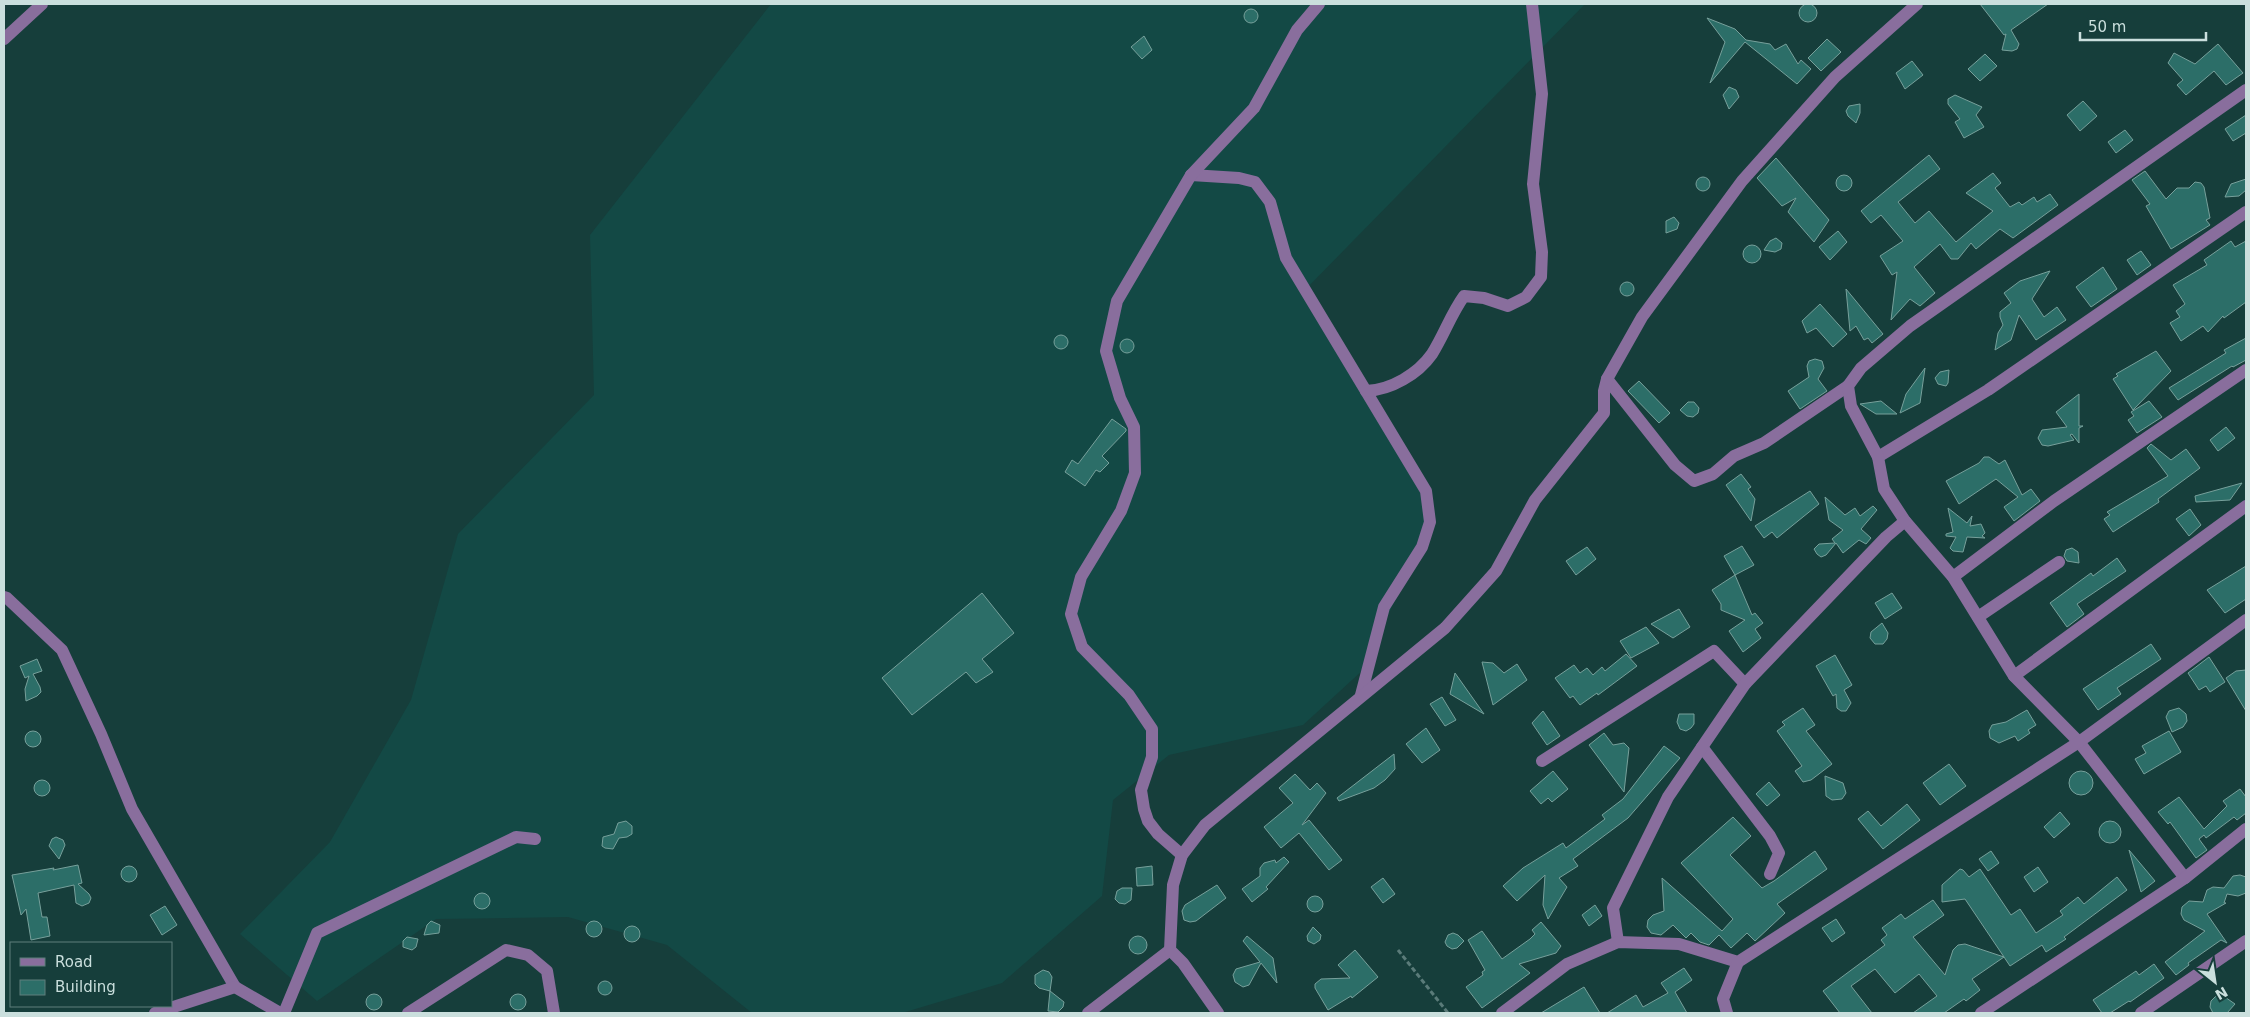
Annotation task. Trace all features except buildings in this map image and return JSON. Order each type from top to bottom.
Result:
[{"type":"street","points":[[4,39],[42,4]]},
{"type":"street","points":[[1182,855],[1158,834],[1148,820],[1144,809],[1141,790],[1152,757],[1152,729],[1129,695],[1082,647],[1071,614],[1081,577],[1121,511],[1135,473],[1134,427],[1120,398],[1106,351],[1117,301],[1191,175],[1254,108],[1297,30],[1319,4]]},
{"type":"street","points":[[1366,391],[1373,391],[1406,379],[1431,354],[1452,312],[1464,296],[1484,298],[1508,306],[1526,297],[1541,277],[1542,252],[1534,184],[1542,94],[1532,4]]},
{"type":"street","points":[[1218,1013],[1183,963],[1170,950],[1173,885],[1182,855],[1205,825],[1361,695],[1445,628],[1496,571],[1535,500],[1604,412],[1604,391],[1607,379],[1642,317],[1742,181],[1835,77],[1917,4]]},
{"type":"street","points":[[1607,379],[1675,465],[1694,481],[1713,474],[1734,456],[1764,442],[1848,386],[1861,368],[1910,326],[2246,90]]},
{"type":"street","points":[[1191,175],[1239,178],[1256,182],[1270,202],[1286,258],[1426,491],[1430,522],[1422,547],[1384,606],[1361,695]]},
{"type":"street","points":[[1878,457],[1988,390],[2246,212]]},
{"type":"street","points":[[1953,577],[2054,501],[2246,370]]},
{"type":"street","points":[[1848,386],[1851,406],[1878,457],[1884,489],[1905,521],[1953,577],[2014,676],[2079,742],[2185,878]]},
{"type":"street","points":[[2014,676],[2246,506]]},
{"type":"street","points":[[1618,942],[1612,908],[1668,797],[1702,747],[1745,684],[1886,537],[1905,521]]},
{"type":"street","points":[[1978,617],[2059,562]]},
{"type":"street","points":[[4,597],[62,650],[101,734],[132,809],[235,987],[280,1013]]},
{"type":"street","points":[[1726,1013],[1723,999],[1738,962],[2079,742],[2246,620]]},
{"type":"street","points":[[1542,761],[1714,652],[1745,684]]},
{"type":"street","points":[[1702,747],[1770,836],[1779,853],[1770,874]]},
{"type":"street","points":[[1982,1013],[2185,878],[2246,829]]},
{"type":"street","points":[[284,1013],[317,933],[516,837],[534,839]]},
{"type":"street","points":[[2141,1013],[2246,941]]},
{"type":"street","points":[[1502,1013],[1567,964],[1618,942],[1679,944],[1738,962]]},
{"type":"street","points":[[408,1013],[506,950],[528,954],[546,971],[554,1013]]},
{"type":"street","points":[[1088,1013],[1170,950]]},
{"type":"street","points":[[155,1013],[235,987]]},
{"type":"path","points":[[1398,950],[1448,1013]]},
{"type":"shaded area","points":[[771,4],[1585,4],[1301,294],[1427,497],[1426,531],[1364,669],[1303,725],[1169,755],[1113,800],[1102,896],[1002,983],[902,1013],[752,1013],[667,945],[568,917],[436,919],[317,1001],[240,934],[330,842],[411,700],[458,534],[594,395],[590,235]]}]
